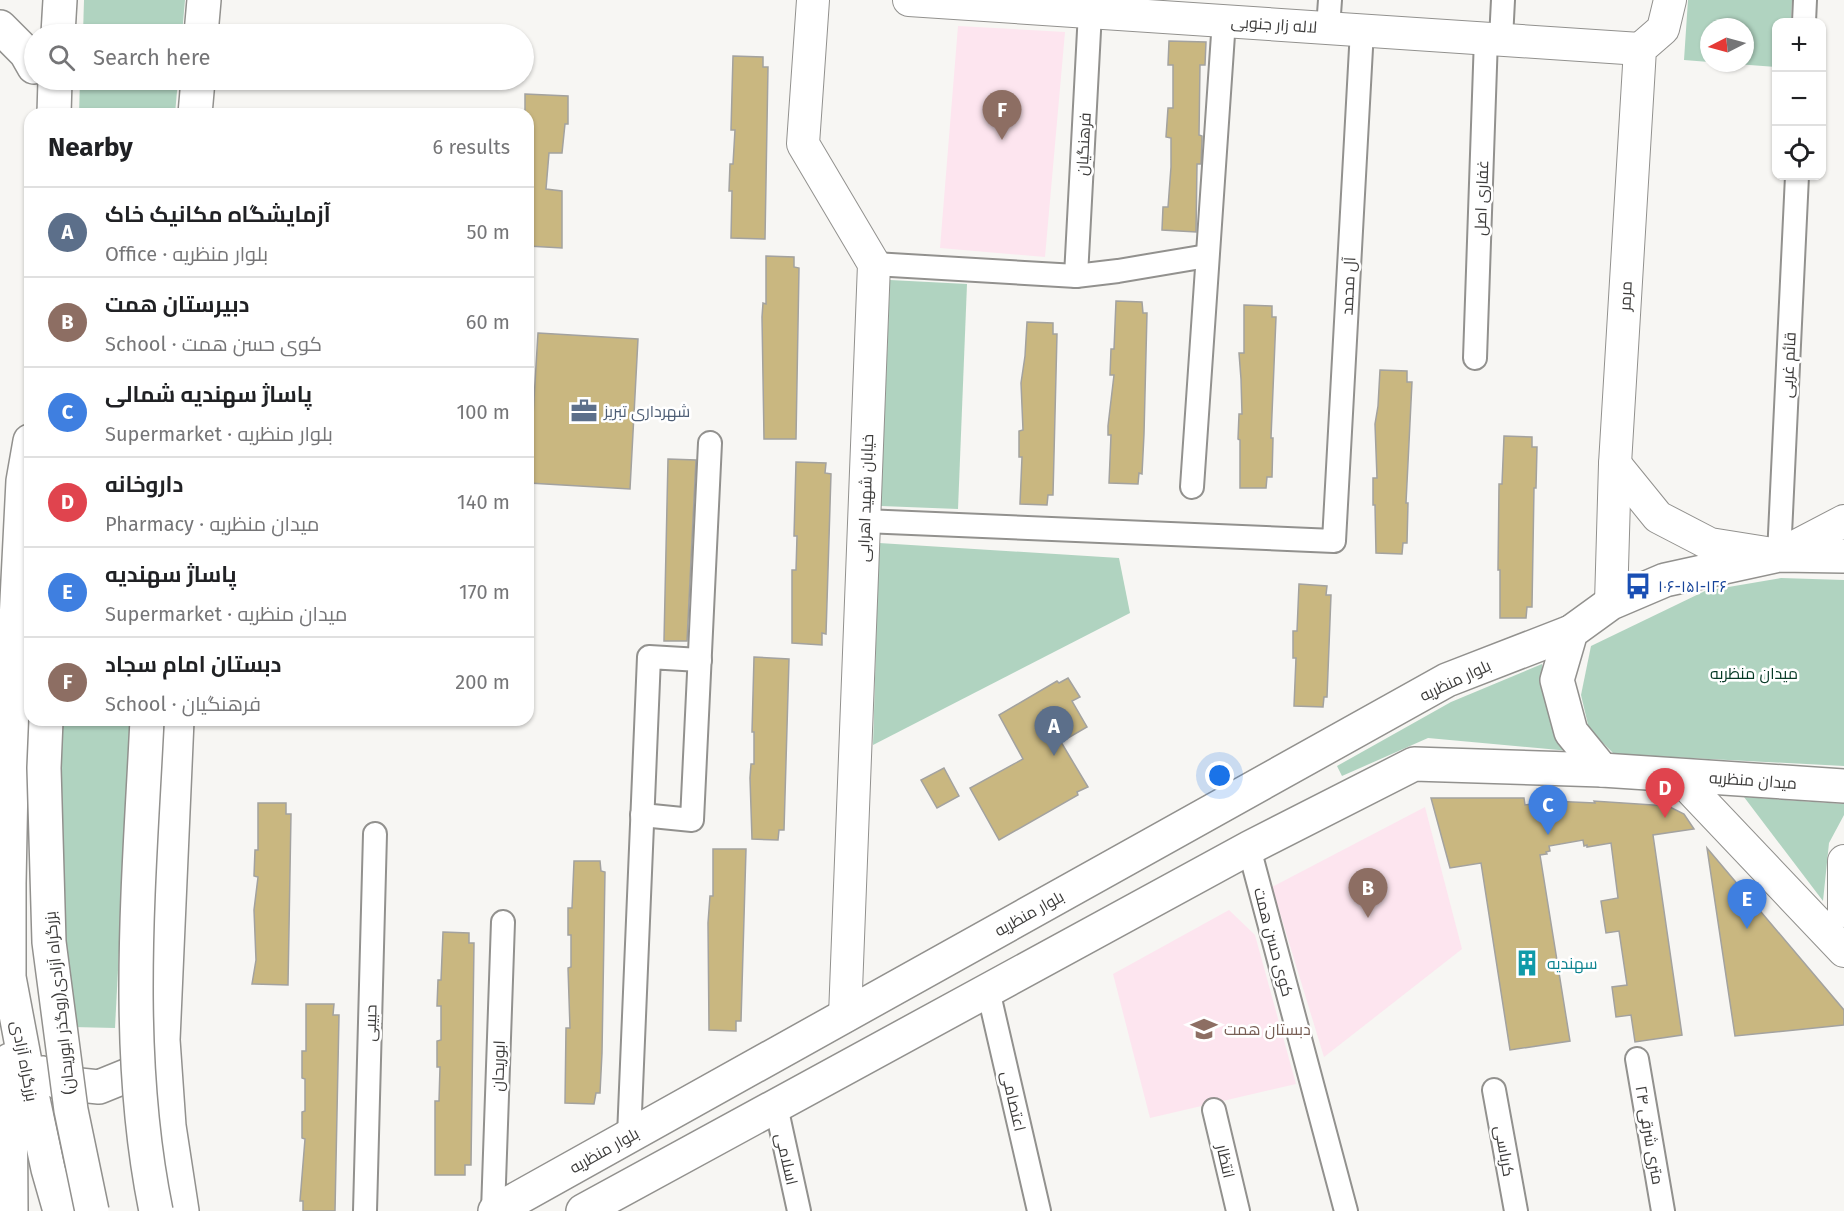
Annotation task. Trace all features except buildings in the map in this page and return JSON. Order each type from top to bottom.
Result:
[{"type":"main road","points":[[59,24],[60,0]]},
{"type":"main road","points":[[202,24],[204,0]]},
{"type":"main road","points":[[0,27],[24,51]]},
{"type":"main road","points":[[196,108],[197,90]]},
{"type":"main road","name":"بزرگراه آزادی","points":[[24,475],[7,688],[4,872],[9,977],[48,1169],[60,1211]]},
{"type":"main road","points":[[1602,770],[1571,732],[1557,681],[1571,632],[1611,603],[1665,580],[1779,555],[1844,556]]},
{"type":"main road","name":"بلوار منظریه","points":[[494,1211],[1447,680],[1571,632]]},
{"type":"main road","name":"بزرگراه آزادی(روگذر ابوریحان)","points":[[46,726],[44,768],[49,942],[71,1110],[93,1211]]},
{"type":"main road","points":[[147,726],[138,907],[137,1064],[150,1181],[156,1211]]},
{"type":"main road","points":[[177,726],[163,1040],[170,1126],[182,1211]]},
{"type":"main road","points":[[583,1211],[1249,848],[1414,764],[1602,770]]},
{"type":"main road","name":"ميدان منظریه","points":[[1602,770],[1844,786]]},
{"type":"main road","points":[[9,977],[11,1211]]},
{"type":"main road","points":[[25,1062],[60,1083],[99,1087],[136,1072],[163,1040]]},
{"type":"street","points":[[813,0],[803,144],[874,264],[1076,276],[1207,256]]},
{"type":"street","name":"لاله زار جنوبی","points":[[909,0],[1224,20],[1329,14],[1362,30],[1640,49]]},
{"type":"street","name":"غفاری اصل","points":[[1474,358],[1493,39],[1503,0]]},
{"type":"street","points":[[1640,49],[1663,29],[1670,0]]},
{"type":"street","points":[[1804,18],[1805,0]]},
{"type":"street","name":"فرهنگیان","points":[[1076,276],[1090,12]]},
{"type":"street","points":[[1192,487],[1224,20]]},
{"type":"street","name":"آل محمد","points":[[864,521],[1334,541],[1362,30]]},
{"type":"street","name":"مرمر","points":[[1611,603],[1615,464],[1640,49]]},
{"type":"street","name":"قائم غربی","points":[[1779,555],[1797,180]]},
{"type":"street","name":"خیابان شهید اهرابی","points":[[845,1016],[874,264]]},
{"type":"street","points":[[642,815],[692,820],[710,443]]},
{"type":"street","points":[[1615,464],[1658,518],[1710,544],[1779,555],[1844,520]]},
{"type":"street","points":[[629,1136],[649,657],[700,660]]},
{"type":"street","points":[[1677,775],[1844,951]]},
{"type":"street","name":"حبیبی","points":[[365,1211],[375,834]]},
{"type":"street","name":"کوی حسن همت","points":[[1249,848],[1346,1211]]},
{"type":"street","points":[[1844,861],[1844,911]]},
{"type":"street","name":"ابوریحان","points":[[494,1211],[503,922]]},
{"type":"street","name":"اعتصامی","points":[[988,990],[1039,1211]]},
{"type":"street","name":"۲۴ متری شرقی","points":[[1637,1059],[1663,1211]]},
{"type":"street","name":"کرباسی","points":[[1494,1090],[1516,1211]]},
{"type":"street","name":"اسلامی","points":[[776,1106],[799,1211]]},
{"type":"street","name":"انتظار","points":[[1214,1110],[1238,1211]]},
{"type":"shaded area","points":[[958,26],[1065,32],[1045,257],[940,248]]},
{"type":"shaded area","points":[[1425,807],[1462,949],[1324,1057],[1272,887]]},
{"type":"shaded area","name":"دبستان همت","points":[[1229,910],[1255,935],[1296,1084],[1150,1118],[1113,974]]},
{"type":"green space","points":[[84,0],[185,0],[183,24],[83,24]]},
{"type":"green space","points":[[1688,0],[1792,0],[1791,18],[1772,18],[1772,67],[1754,65],[1754,18],[1700,18],[1700,61],[1684,60]]},
{"type":"green space","points":[[80,90],[177,90],[176,108],[79,108]]},
{"type":"green space","points":[[890,280],[967,284],[958,509],[881,506]]},
{"type":"green space","points":[[879,543],[1119,558],[1130,613],[873,745]]},
{"type":"green space","name":"میدان منظریه","points":[[1781,578],[1844,580],[1844,766],[1614,754],[1589,729],[1581,695],[1591,646],[1705,591]]},
{"type":"green space","points":[[1542,664],[1546,691],[1570,751],[1428,738],[1342,776],[1337,766],[1451,702]]},
{"type":"green space","points":[[59,726],[131,726],[115,1028],[73,1027],[59,835]]},
{"type":"green space","points":[[1744,797],[1844,804],[1844,815],[1829,843],[1823,901]]},
{"type":"place","name":"دبستان امام سجاد","points":[[1002,140]]},
{"type":"place","name":"شهرداری تبریز","points":[[584,411]]},
{"type":"place","name":"۱۰۶-۱۵۱-۱۲۶","points":[[1638,586]]},
{"type":"place","name":"آزمایشگاه مکانیک خاک","points":[[1054,756]]},
{"type":"place","name":"داروخانه","points":[[1665,818]]},
{"type":"place","name":"پاساژ سهندیه شمالی","points":[[1548,835]]},
{"type":"place","name":"دبیرستان همت","points":[[1368,918]]},
{"type":"place","name":"پاساژ سهندیه","points":[[1747,929]]},
{"type":"place","name":"سهندیه","points":[[1527,963]]},
{"type":"place","name":"دبستان همت","points":[[1204,1029]]}]
